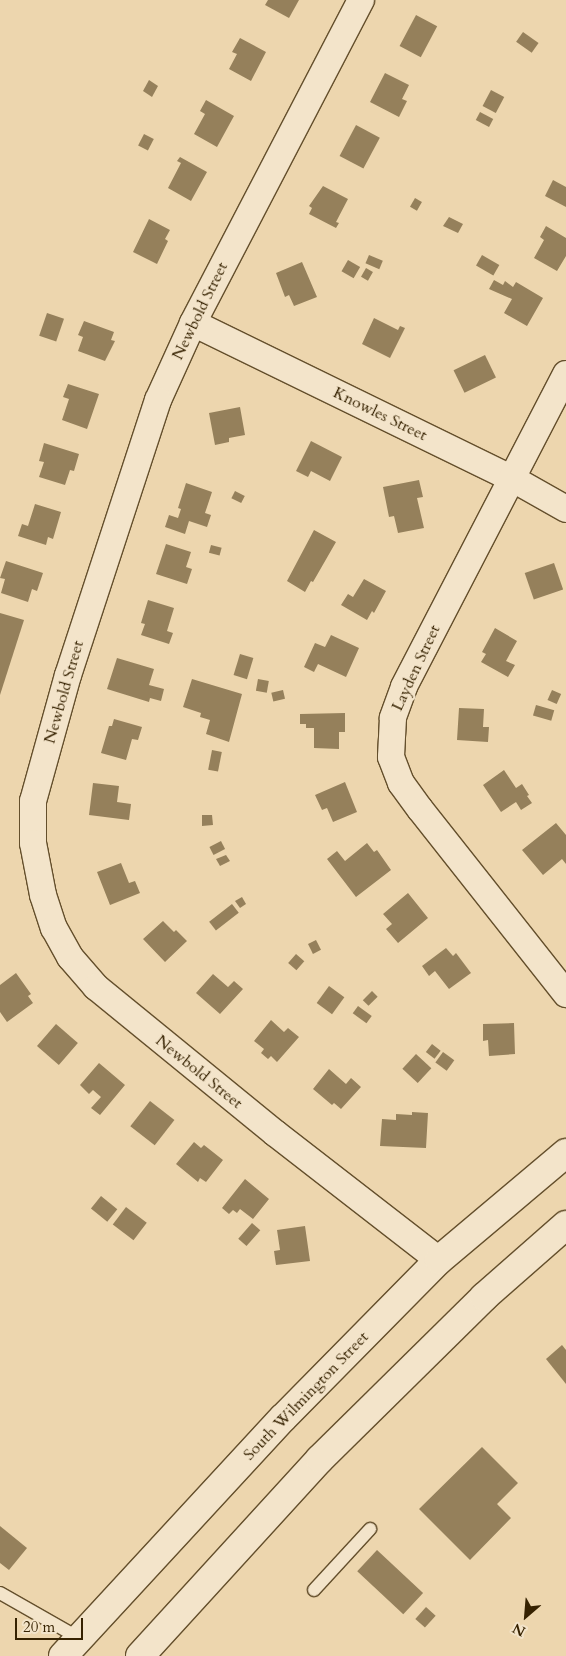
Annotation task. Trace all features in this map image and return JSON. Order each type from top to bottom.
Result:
[{"type":"main road","name":"South Wilmington Street","points":[[71,1647],[283,1418],[439,1260],[566,1153]]},
{"type":"main road","points":[[140,1656],[327,1452],[484,1296],[566,1226]]},
{"type":"street","name":"Newbold Street","points":[[361,0],[193,323],[158,400],[130,480],[68,674],[33,801],[33,843],[43,895],[54,928],[70,957],[96,987],[275,1133],[439,1260]]},
{"type":"street","name":"Knowles Street","points":[[193,323],[513,479],[566,509]]},
{"type":"street","name":"Layden Street","points":[[566,374],[404,687],[393,718],[391,757],[401,783],[420,809],[566,994]]},
{"type":"lane","points":[[314,1590],[370,1529]]},
{"type":"lane","points":[[0,1593],[71,1647]]},
{"type":"building","points":[[268,0],[299,0],[289,18],[265,5]]},
{"type":"building","points":[[416,15],[437,26],[421,57],[400,46]]},
{"type":"building","points":[[523,32],[539,43],[532,53],[516,42]]},
{"type":"building","points":[[240,38],[266,52],[251,81],[229,69],[237,54],[232,52]]},
{"type":"building","points":[[385,73],[409,85],[402,99],[407,101],[399,117],[370,102]]},
{"type":"building","points":[[149,80],[158,86],[152,97],[143,91]]},
{"type":"building","points":[[491,90],[504,97],[496,113],[483,106]]},
{"type":"building","points":[[206,100],[234,116],[217,147],[194,134],[205,114],[200,111]]},
{"type":"building","points":[[480,112],[493,119],[489,127],[476,120]]},
{"type":"building","points":[[356,125],[380,138],[363,169],[340,156]]},
{"type":"building","points":[[144,134],[154,139],[148,151],[138,146]]},
{"type":"building","points":[[180,157],[207,172],[191,201],[168,188],[181,163],[177,161]]},
{"type":"building","points":[[553,180],[566,187],[566,207],[545,196]]},
{"type":"building","points":[[323,186],[348,199],[336,222],[339,223],[336,228],[309,214],[312,208],[309,206]]},
{"type":"building","points":[[415,198],[422,202],[417,211],[410,207]]},
{"type":"building","points":[[449,217],[463,224],[458,233],[443,226]]},
{"type":"building","points":[[149,219],[170,230],[165,239],[168,241],[157,264],[133,252]]},
{"type":"building","points":[[546,226],[566,238],[566,256],[557,271],[534,258],[544,240],[540,237]]},
{"type":"building","points":[[369,255],[383,261],[379,269],[365,263]]},
{"type":"building","points":[[482,255],[499,265],[493,275],[476,265]]},
{"type":"building","points":[[348,260],[360,267],[354,278],[342,271]]},
{"type":"building","points":[[302,262],[317,297],[294,306],[289,295],[285,297],[276,273]]},
{"type":"building","points":[[366,268],[373,272],[368,281],[361,277]]},
{"type":"building","points":[[494,280],[503,285],[505,281],[513,287],[516,282],[543,298],[527,326],[504,313],[512,299],[489,289]]},
{"type":"building","points":[[47,313],[64,319],[56,342],[39,336]]},
{"type":"building","points":[[374,318],[398,330],[400,326],[405,328],[390,358],[362,344]]},
{"type":"building","points":[[84,321],[114,332],[111,340],[115,341],[105,361],[78,351],[83,337],[78,335]]},
{"type":"building","points":[[485,355],[496,377],[465,393],[454,370]]},
{"type":"building","points":[[68,384],[99,394],[87,429],[62,420],[69,399],[63,397]]},
{"type":"building","points":[[240,407],[245,435],[229,438],[229,442],[215,445],[209,413]]},
{"type":"building","points":[[311,441],[342,457],[330,481],[311,471],[308,477],[296,471]]},
{"type":"building","points":[[44,443],[79,454],[74,471],[70,470],[65,485],[39,477],[44,462],[39,461]]},
{"type":"building","points":[[419,480],[423,497],[417,498],[424,528],[398,533],[394,516],[389,517],[383,487]]},
{"type":"building","points":[[186,483],[212,492],[205,513],[211,515],[207,527],[189,521],[185,534],[165,527],[169,515],[178,518],[181,509],[178,508]]},
{"type":"building","points":[[235,491],[245,496],[241,503],[231,498]]},
{"type":"building","points":[[35,504],[61,512],[53,539],[48,537],[46,545],[18,536],[22,524],[28,526]]},
{"type":"building","points":[[314,530],[336,542],[313,582],[311,581],[305,592],[287,581]]},
{"type":"building","points":[[166,544],[191,552],[186,567],[192,569],[187,584],[156,574]]},
{"type":"building","points":[[211,545],[222,548],[220,556],[209,553]]},
{"type":"building","points":[[6,561],[43,573],[37,591],[32,589],[28,602],[1,593],[5,579],[0,578]]},
{"type":"building","points":[[554,563],[563,589],[534,600],[525,573]]},
{"type":"building","points":[[364,579],[386,591],[374,613],[372,611],[367,620],[341,605],[348,594],[353,597]]},
{"type":"building","points":[[148,600],[174,608],[167,631],[173,633],[169,644],[141,635],[145,624],[141,623]]},
{"type":"building","points":[[0,613],[24,620],[0,695]]},
{"type":"building","points":[[495,628],[517,641],[506,661],[515,665],[508,677],[481,662],[486,654],[482,652]]},
{"type":"building","points":[[331,635],[359,648],[346,677],[318,664],[314,672],[304,667],[315,643],[325,647]]},
{"type":"building","points":[[240,654],[253,658],[247,679],[234,675]]},
{"type":"building","points":[[117,658],[154,669],[149,685],[164,689],[161,701],[150,698],[149,702],[107,689]]},
{"type":"building","points":[[192,679],[242,694],[229,742],[206,734],[210,720],[200,717],[201,713],[183,707]]},
{"type":"building","points":[[258,679],[269,681],[267,693],[256,691]]},
{"type":"building","points":[[283,690],[285,699],[273,701],[271,693]]},
{"type":"building","points":[[552,690],[561,694],[557,704],[548,700]]},
{"type":"building","points":[[536,705],[554,710],[551,721],[533,716]]},
{"type":"building","points":[[459,708],[484,709],[483,727],[489,727],[488,742],[457,740]]},
{"type":"building","points":[[345,713],[345,732],[339,732],[339,749],[314,748],[314,728],[306,728],[306,724],[300,724],[300,714]]},
{"type":"building","points":[[114,719],[142,727],[138,740],[132,739],[126,760],[101,753],[109,726],[112,726]]},
{"type":"building","points":[[212,750],[222,752],[218,772],[208,770]]},
{"type":"building","points":[[504,770],[516,788],[522,784],[529,795],[527,796],[532,803],[521,810],[516,802],[501,812],[483,785]]},
{"type":"building","points":[[345,782],[357,812],[333,822],[327,808],[322,810],[315,795]]},
{"type":"building","points":[[93,783],[119,786],[117,802],[131,804],[129,820],[89,815]]},
{"type":"building","points":[[202,815],[212,815],[213,825],[202,826]]},
{"type":"building","points":[[556,823],[566,835],[566,864],[562,859],[543,875],[522,850]]},
{"type":"building","points":[[221,841],[225,849],[214,855],[209,847]]},
{"type":"building","points":[[367,843],[374,852],[377,850],[391,870],[356,897],[327,859],[337,851],[345,861]]},
{"type":"building","points":[[226,855],[230,861],[220,866],[216,859]]},
{"type":"building","points":[[121,863],[129,883],[135,881],[140,893],[110,905],[97,872]]},
{"type":"building","points":[[408,893],[428,918],[398,943],[386,929],[392,924],[383,914]]},
{"type":"building","points":[[242,897],[246,904],[240,908],[235,901]]},
{"type":"building","points":[[232,904],[239,913],[216,931],[209,922]]},
{"type":"building","points":[[163,921],[187,941],[165,962],[143,939]]},
{"type":"building","points":[[316,940],[321,950],[313,954],[308,944]]},
{"type":"building","points":[[446,948],[453,956],[456,953],[471,973],[449,989],[435,971],[429,976],[422,966]]},
{"type":"building","points":[[296,954],[304,961],[296,970],[288,963]]},
{"type":"building","points":[[16,973],[31,994],[28,996],[33,1003],[7,1022],[0,1012],[0,985]]},
{"type":"building","points":[[213,974],[228,987],[234,981],[243,989],[220,1014],[196,993]]},
{"type":"building","points":[[329,986],[344,997],[332,1014],[317,1003]]},
{"type":"building","points":[[372,991],[378,997],[368,1006],[363,1000]]},
{"type":"building","points":[[358,1006],[372,1016],[366,1023],[353,1013]]},
{"type":"building","points":[[271,1020],[284,1032],[288,1028],[299,1037],[277,1062],[271,1056],[268,1059],[261,1053],[264,1049],[254,1041]]},
{"type":"building","points":[[514,1023],[515,1054],[489,1056],[488,1040],[483,1041],[483,1024]]},
{"type":"building","points":[[56,1024],[78,1043],[59,1065],[37,1046]]},
{"type":"building","points":[[432,1044],[441,1051],[435,1059],[426,1052]]},
{"type":"building","points":[[443,1052],[454,1060],[447,1071],[435,1063]]},
{"type":"building","points":[[416,1054],[431,1068],[418,1083],[402,1069]]},
{"type":"building","points":[[99,1063],[125,1085],[100,1115],[91,1108],[101,1097],[93,1090],[89,1094],[80,1085]]},
{"type":"building","points":[[329,1069],[346,1084],[351,1078],[361,1087],[341,1109],[334,1103],[332,1105],[313,1089]]},
{"type":"building","points":[[150,1101],[174,1120],[155,1145],[130,1126]]},
{"type":"building","points":[[412,1112],[428,1113],[426,1148],[380,1146],[382,1119],[396,1120],[396,1114],[412,1115]]},
{"type":"building","points":[[194,1142],[201,1148],[204,1145],[223,1160],[206,1182],[200,1178],[198,1182],[176,1164]]},
{"type":"building","points":[[245,1179],[269,1199],[253,1219],[240,1209],[237,1213],[233,1210],[229,1214],[222,1208]]},
{"type":"building","points":[[101,1196],[117,1209],[107,1222],[91,1208]]},
{"type":"building","points":[[126,1207],[147,1223],[134,1240],[113,1225]]},
{"type":"building","points":[[252,1223],[260,1230],[247,1246],[238,1239]]},
{"type":"building","points":[[305,1226],[310,1261],[276,1265],[274,1251],[280,1250],[277,1230]]},
{"type":"building","points":[[562,1345],[566,1350],[566,1384],[546,1359]]},
{"type":"building","points":[[482,1447],[518,1483],[497,1504],[511,1518],[470,1560],[419,1509]]},
{"type":"building","points":[[0,1526],[27,1548],[9,1570],[0,1563]]},
{"type":"building","points":[[377,1550],[423,1593],[403,1614],[357,1571]]},
{"type":"building","points":[[426,1607],[436,1616],[425,1628],[415,1619]]}]
